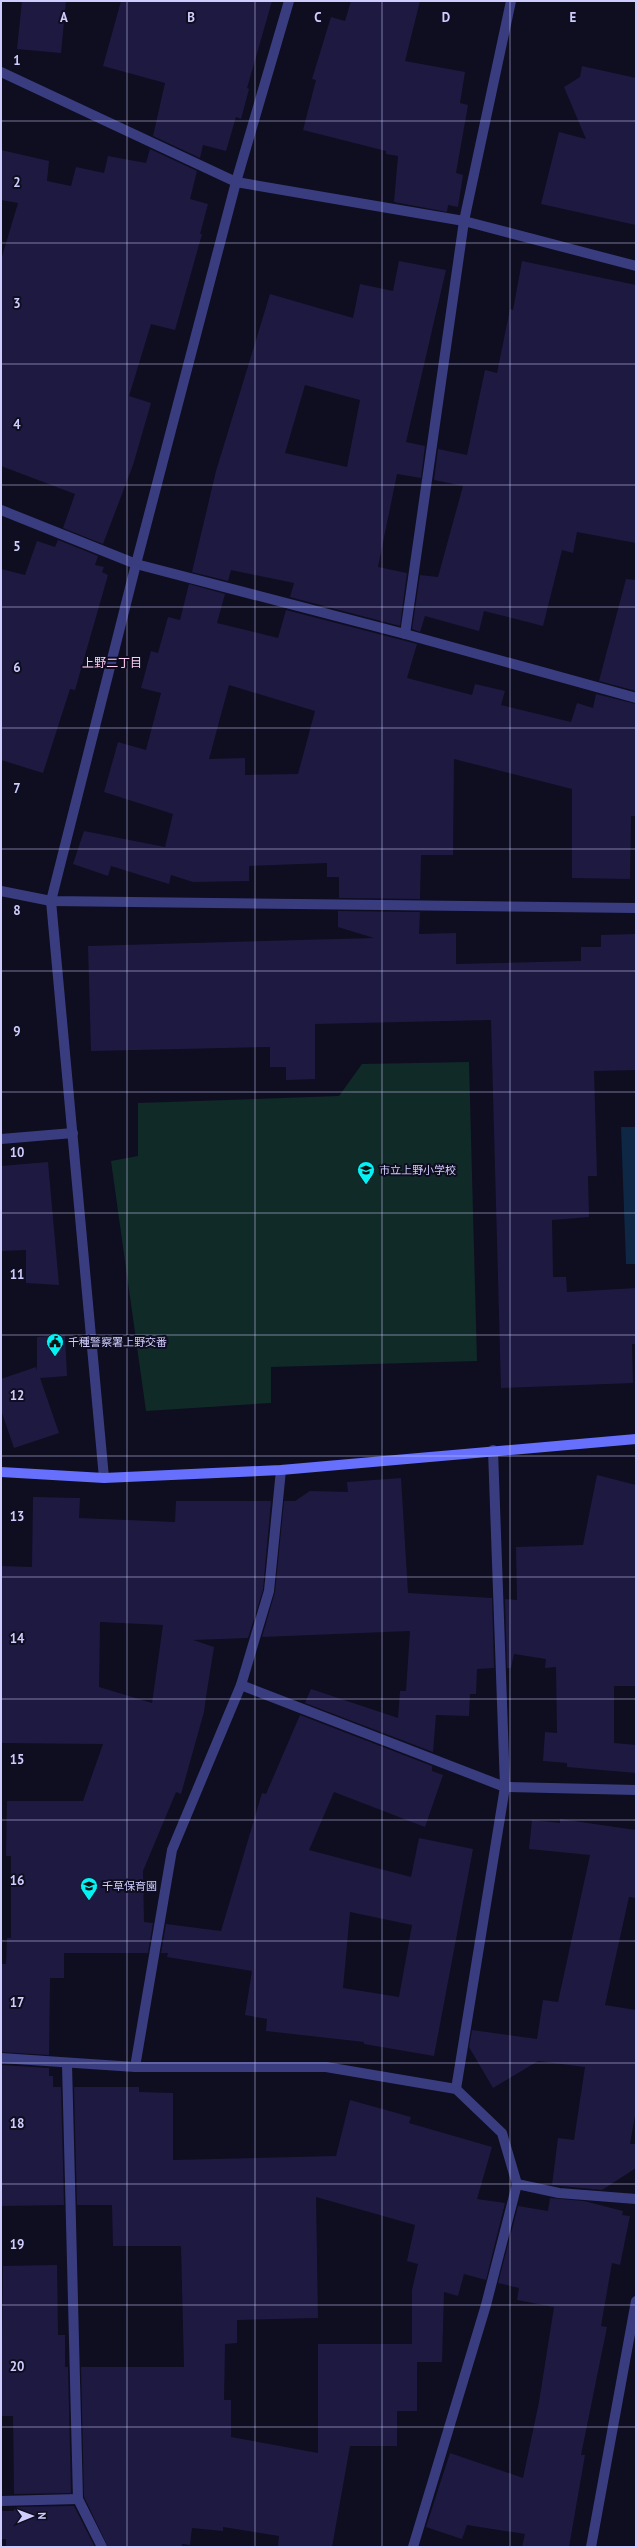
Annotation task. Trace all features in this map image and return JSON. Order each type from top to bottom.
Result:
[{"type":"street","points":[[104,1478],[51,900],[136,564],[236,182],[289,1]]},
{"type":"street","points":[[405,634],[464,221],[511,1]]},
{"type":"street","points":[[1,72],[236,182],[464,221],[636,266]]},
{"type":"street","points":[[1,510],[136,564],[405,634],[636,698]]},
{"type":"street","points":[[1,891],[51,900],[636,908]]},
{"type":"street","points":[[1,1139],[73,1133]]},
{"type":"street","points":[[1,1472],[104,1478],[281,1470],[493,1450],[636,1439]]},
{"type":"street","points":[[456,2089],[506,1787],[493,1450]]},
{"type":"street","points":[[135,2067],[172,1850],[241,1685],[269,1591],[281,1470]]},
{"type":"street","points":[[241,1685],[506,1787],[636,1790]]},
{"type":"street","points":[[1,2058],[67,2064],[135,2067],[326,2067],[456,2089],[502,2133],[517,2184],[486,2305],[413,2547]]},
{"type":"street","points":[[67,2064],[78,2499],[102,2547]]},
{"type":"street","points":[[517,2184],[559,2193],[636,2199]]},
{"type":"street","points":[[591,2547],[636,2301]]},
{"type":"street","points":[[1,2501],[78,2499]]},
{"type":"green space","points":[[469,1062],[477,1361],[271,1367],[271,1403],[146,1411],[111,1161],[138,1156],[138,1103],[339,1096],[362,1064]]},
{"type":"water","points":[[621,1127],[636,1127],[636,1264],[626,1264]]},
{"type":"building","points":[[22,1],[66,1],[61,53],[17,49]]},
{"type":"building","points":[[121,1],[272,1],[247,88],[249,89],[241,119],[236,117],[226,151],[203,145],[200,158],[153,136],[165,83],[103,66]]},
{"type":"building","points":[[351,1],[420,1],[405,61],[465,72],[460,103],[468,105],[456,173],[463,175],[458,207],[448,205],[447,212],[394,202],[398,156],[386,154],[386,151],[303,130],[316,80],[312,79],[331,17],[345,21]]},
{"type":"building","points":[[582,66],[636,78],[636,225],[541,204],[559,132],[586,139],[564,87],[580,77]]},
{"type":"building","points":[[150,149],[197,171],[190,199],[208,204],[200,234],[202,234],[175,330],[151,324],[129,396],[151,403],[133,465],[103,544],[63,528],[75,494],[1,466],[1,260],[18,203],[1,200],[1,150],[49,161],[47,181],[71,186],[76,167],[104,173],[108,156],[146,163]]},
{"type":"building","points":[[399,261],[446,270],[406,442],[425,446],[421,478],[397,474],[378,567],[407,573],[400,626],[290,597],[294,583],[231,570],[228,581],[192,572],[216,471],[270,294],[353,318],[360,284],[393,291]],"holes":[[[305,385],[360,400],[347,467],[285,453]]]},
{"type":"building","points":[[522,261],[636,285],[636,543],[577,532],[573,553],[562,550],[543,626],[484,611],[479,631],[425,616],[420,632],[412,629],[420,575],[438,577],[463,486],[434,480],[438,449],[467,455],[485,370],[497,373],[510,309],[513,310]]},
{"type":"building","points":[[58,540],[98,556],[95,565],[104,567],[102,572],[108,575],[75,690],[70,689],[43,773],[1,760],[1,569],[25,575],[37,541],[55,547]]},
{"type":"building","points":[[626,579],[636,580],[636,691],[599,681]]},
{"type":"building","points":[[189,584],[225,594],[217,623],[278,638],[286,610],[417,644],[407,678],[472,695],[475,684],[505,691],[501,705],[571,722],[577,703],[593,708],[596,694],[636,704],[636,816],[631,816],[630,879],[572,878],[572,789],[454,759],[453,855],[421,855],[420,899],[339,898],[339,877],[327,877],[327,863],[249,866],[249,881],[193,882],[171,875],[169,884],[111,866],[108,876],[73,864],[84,831],[165,847],[173,814],[104,792],[118,742],[146,750],[161,693],[141,688],[151,651],[158,653],[168,617],[180,620]],"holes":[[[229,685],[315,711],[298,774],[245,775],[245,758],[209,759]]]},
{"type":"building","points":[[338,911],[420,912],[419,934],[456,933],[456,964],[581,961],[581,947],[601,947],[601,935],[636,934],[636,1070],[594,1071],[597,1176],[588,1176],[589,1217],[552,1220],[553,1277],[566,1277],[567,1292],[636,1288],[636,1344],[632,1344],[633,1383],[501,1388],[491,1020],[315,1024],[315,1079],[286,1080],[286,1067],[270,1067],[270,1047],[91,1051],[88,946],[374,938],[338,927]]},
{"type":"building","points":[[48,1162],[59,1285],[26,1283],[26,1250],[1,1251],[1,1166]]},
{"type":"building","points":[[65,1335],[67,1376],[40,1378],[59,1433],[14,1448],[1,1410],[1,1379],[36,1367],[37,1371],[37,1337]]},
{"type":"building","points":[[597,1475],[636,1485],[636,1686],[614,1686],[614,1743],[636,1745],[636,1773],[567,1767],[567,1763],[543,1761],[545,1732],[557,1733],[556,1667],[545,1668],[546,1659],[514,1654],[511,1668],[507,1668],[505,1599],[517,1600],[516,1547],[583,1545]]},
{"type":"building","points":[[401,1478],[408,1593],[492,1598],[494,1668],[477,1669],[476,1694],[470,1694],[469,1716],[436,1715],[433,1752],[305,1703],[311,1689],[398,1718],[400,1691],[406,1691],[410,1631],[262,1637],[275,1592],[284,1501],[295,1501],[310,1491],[348,1492],[347,1482]]},
{"type":"building","points":[[33,1497],[80,1498],[79,1518],[175,1522],[176,1501],[271,1501],[263,1590],[248,1638],[193,1640],[214,1647],[204,1712],[181,1794],[176,1792],[143,1871],[144,1922],[153,1923],[148,1953],[64,1953],[64,1978],[50,1978],[49,2055],[1,2052],[1,1964],[6,1964],[7,1938],[11,1938],[11,1856],[6,1856],[7,1801],[83,1801],[103,1744],[1,1743],[1,1566],[32,1567]],"holes":[[[100,1622],[163,1625],[152,1703],[99,1687]]]},
{"type":"building","points":[[300,1715],[432,1766],[432,1771],[443,1775],[425,1827],[334,1792],[309,1850],[411,1877],[419,1838],[473,1849],[434,2056],[364,2044],[364,2042],[266,2031],[267,2019],[245,2015],[252,1971],[167,1957],[168,1953],[161,1953],[166,1924],[221,1931],[262,1793],[266,1794]],"holes":[[[350,1912],[412,1925],[399,1997],[343,1988]]]},
{"type":"building","points":[[560,1819],[636,1830],[636,1898],[629,1897],[605,2005],[636,2010],[636,2110],[630,2144],[636,2144],[636,2168],[602,2190],[552,2185],[558,2138],[574,2140],[585,2067],[538,2061],[493,2088],[469,2047],[472,2030],[537,2039],[543,2000],[558,2002],[590,1855],[529,1849],[532,1820],[560,1823]]},
{"type":"building","points":[[1,2065],[49,2068],[49,2076],[53,2076],[53,2087],[61,2087],[64,2205],[1,2206]]},
{"type":"building","points":[[74,2087],[139,2087],[139,2092],[173,2093],[173,2160],[336,2156],[350,2100],[411,2117],[409,2123],[492,2147],[477,2199],[505,2203],[486,2280],[464,2274],[458,2296],[444,2292],[442,2362],[417,2362],[417,2411],[397,2411],[397,2446],[350,2446],[332,2547],[278,2547],[279,2536],[223,2527],[223,2531],[192,2528],[190,2545],[182,2544],[182,2547],[108,2547],[84,2497],[81,2367],[184,2367],[181,2246],[113,2246],[112,2205],[77,2205]],"holes":[[[316,2197],[415,2225],[407,2261],[418,2264],[412,2290],[412,2344],[318,2344],[318,2453],[231,2437],[231,2400],[224,2400],[225,2344],[237,2343],[237,2320],[318,2318]]]},
{"type":"building","points":[[550,2198],[584,2201],[623,2211],[622,2215],[630,2216],[620,2265],[612,2263],[601,2326],[607,2327],[581,2455],[585,2455],[569,2547],[522,2547],[525,2534],[467,2525],[462,2539],[426,2527],[450,2453],[523,2478],[539,2402],[554,2307],[517,2300],[519,2288],[498,2283],[518,2206],[548,2211]]},
{"type":"building","points":[[57,2265],[58,2335],[65,2335],[65,2367],[68,2367],[71,2493],[14,2494],[13,2416],[1,2416],[3,2266]]},
{"type":"building","points":[[74,2506],[95,2547],[6,2547],[6,2539],[1,2539],[1,2511],[14,2511],[14,2507]]},
{"type":"place","name":"市立上野小学校","points":[[366,1185]]},
{"type":"place","name":"千種警察署上野交番","points":[[55,1357]]},
{"type":"place","name":"千草保育園","points":[[89,1901]]},
{"type":"district","name":"上野二丁目","points":[[112,663]]}]
